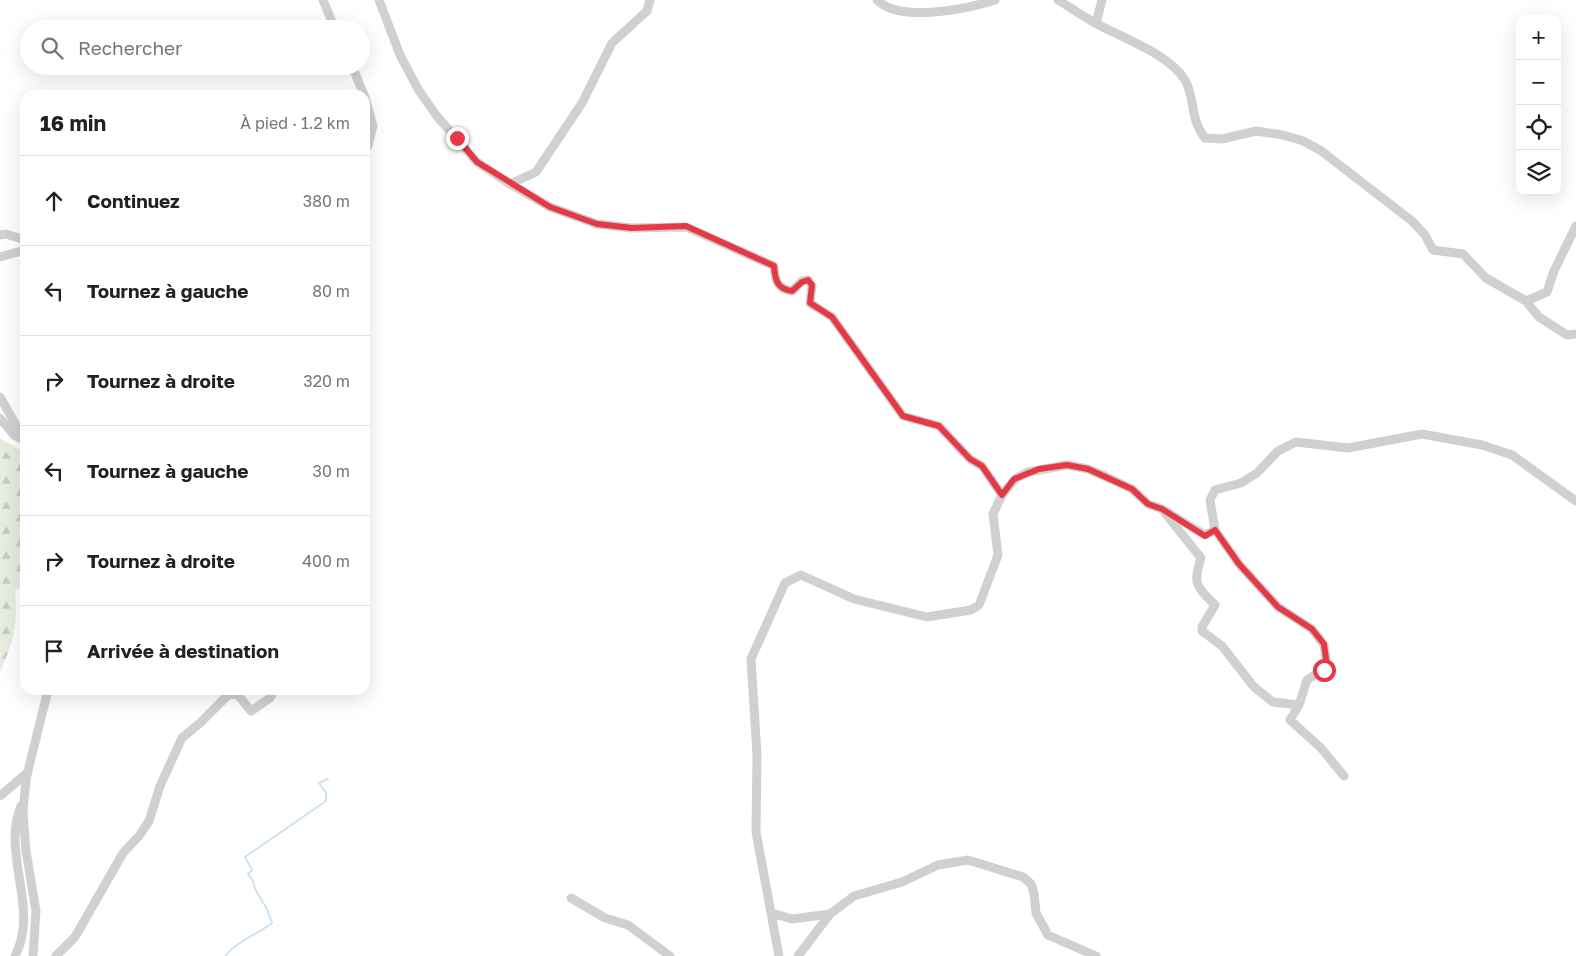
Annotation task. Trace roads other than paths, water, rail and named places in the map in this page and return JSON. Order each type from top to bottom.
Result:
[{"type":"street","points":[[323,0],[331,20]]},
{"type":"street","points":[[379,0],[400,55],[418,89],[436,115],[477,162],[550,207],[597,224],[632,228],[686,226],[774,266],[778,285],[784,290],[792,291],[802,282],[808,280],[812,285],[810,303],[832,317],[903,416],[939,426],[970,459],[982,466],[1002,495]]},
{"type":"street","points":[[510,184],[536,172],[582,103],[612,43],[647,11],[650,0]]},
{"type":"street","points":[[877,0],[882,6],[916,13],[974,7],[995,0]]},
{"type":"street","points":[[1058,0],[1096,23],[1158,56],[1176,70],[1185,80],[1198,130],[1204,138],[1222,139],[1256,131],[1283,134],[1320,150],[1412,221],[1425,235],[1433,250],[1463,254],[1486,278],[1526,301],[1539,317],[1567,335],[1576,334]]},
{"type":"street","points":[[1096,23],[1102,0]]},
{"type":"street","points":[[356,75],[362,90]]},
{"type":"street","points":[[370,115],[373,126],[370,138]]},
{"type":"street","points":[[1526,301],[1548,292],[1559,259],[1576,226]]},
{"type":"street","points":[[0,235],[20,239]]},
{"type":"street","points":[[0,257],[20,251]]},
{"type":"street","points":[[0,397],[20,428]]},
{"type":"street","points":[[0,418],[14,434],[20,438]]},
{"type":"street","points":[[1344,776],[1320,748],[1290,720],[1299,705],[1307,680],[1324,670],[1326,659],[1324,644],[1312,629],[1278,607],[1239,564],[1215,530],[1210,500],[1215,490],[1241,483],[1257,473],[1278,451],[1296,442],[1348,448],[1422,434],[1482,445],[1512,455],[1576,501]]},
{"type":"street","points":[[779,956],[756,832],[757,755],[751,659],[785,583],[801,575],[854,599],[927,617],[971,610],[978,604],[998,555],[994,514],[1002,495],[1014,479],[1028,472],[1067,465],[1088,469],[1132,489],[1148,504],[1162,509],[1205,536],[1215,530]]},
{"type":"street","points":[[1162,509],[1201,558],[1195,576],[1198,588],[1215,606],[1202,627],[1202,631],[1222,646],[1254,688],[1273,702],[1299,705]]},
{"type":"street","points":[[33,956],[36,911],[26,850],[24,800],[27,773],[47,695]]},
{"type":"street","points":[[56,956],[75,936],[123,853],[139,836],[149,821],[160,786],[182,738],[228,695]]},
{"type":"street","points":[[238,695],[252,711],[272,695]]},
{"type":"street","points":[[0,796],[27,773]]},
{"type":"street","points":[[15,956],[24,919],[16,831],[19,812],[24,800]]},
{"type":"street","points":[[798,956],[830,914],[854,896],[902,882],[938,865],[968,860],[1024,877],[1031,884],[1036,913],[1048,935],[1096,956]]},
{"type":"street","points":[[571,898],[605,918],[628,925],[670,956]]},
{"type":"street","points":[[772,913],[792,919],[830,914]]},
{"type":"waterway","points":[[225,956],[235,946],[272,923],[267,909],[248,874],[252,870],[245,857],[326,801],[326,793],[319,783],[328,779]]}]
